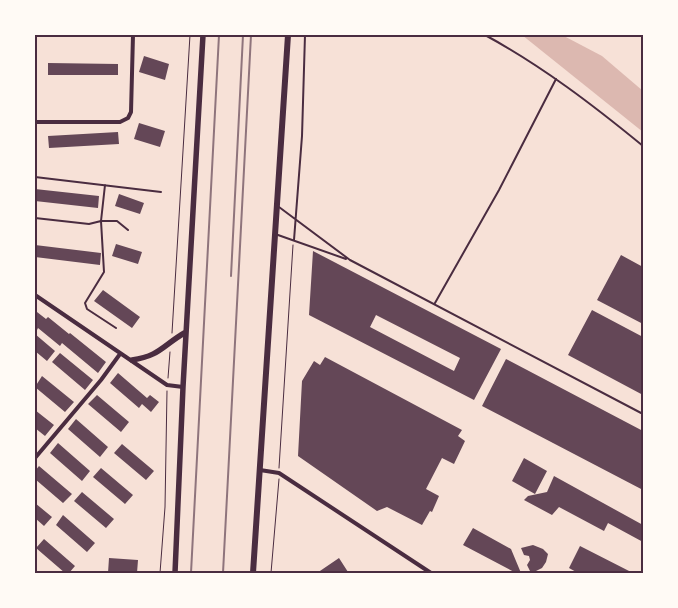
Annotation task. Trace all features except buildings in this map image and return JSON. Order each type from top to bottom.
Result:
[{"type":"main road","points":[[175,573],[183,387],[203,35]]},
{"type":"main road","points":[[253,573],[288,35]]},
{"type":"main road","points":[[132,360],[153,355],[162,350],[171,340],[186,332]]},
{"type":"street","points":[[35,123],[120,122],[128,118],[131,112],[133,35]]},
{"type":"street","points":[[35,295],[167,385],[183,387]]},
{"type":"street","points":[[35,458],[101,380],[120,354]]},
{"type":"street","points":[[260,470],[279,473],[431,573]]},
{"type":"lane","points":[[294,240],[302,136],[305,35]]},
{"type":"lane","points":[[485,35],[520,54],[556,79],[643,146]]},
{"type":"lane","points":[[434,304],[499,190],[556,79]]},
{"type":"lane","points":[[35,177],[161,192]]},
{"type":"lane","points":[[105,186],[102,221],[104,272],[85,302],[86,309],[116,328]]},
{"type":"lane","points":[[277,205],[350,260]]},
{"type":"lane","points":[[35,218],[89,224],[102,221],[116,222],[128,230]]},
{"type":"lane","points":[[275,234],[350,260],[643,414]]},
{"type":"path","points":[[160,573],[165,507],[167,385],[190,35]]},
{"type":"path","points":[[271,573],[294,240]]},
{"type":"shaded area","points":[[522,35],[562,35],[602,56],[643,91],[643,132]]},
{"type":"railway","points":[[191,573],[219,35]]},
{"type":"railway","points":[[231,276],[243,35]]},
{"type":"railway","points":[[223,573],[251,35]]}]
